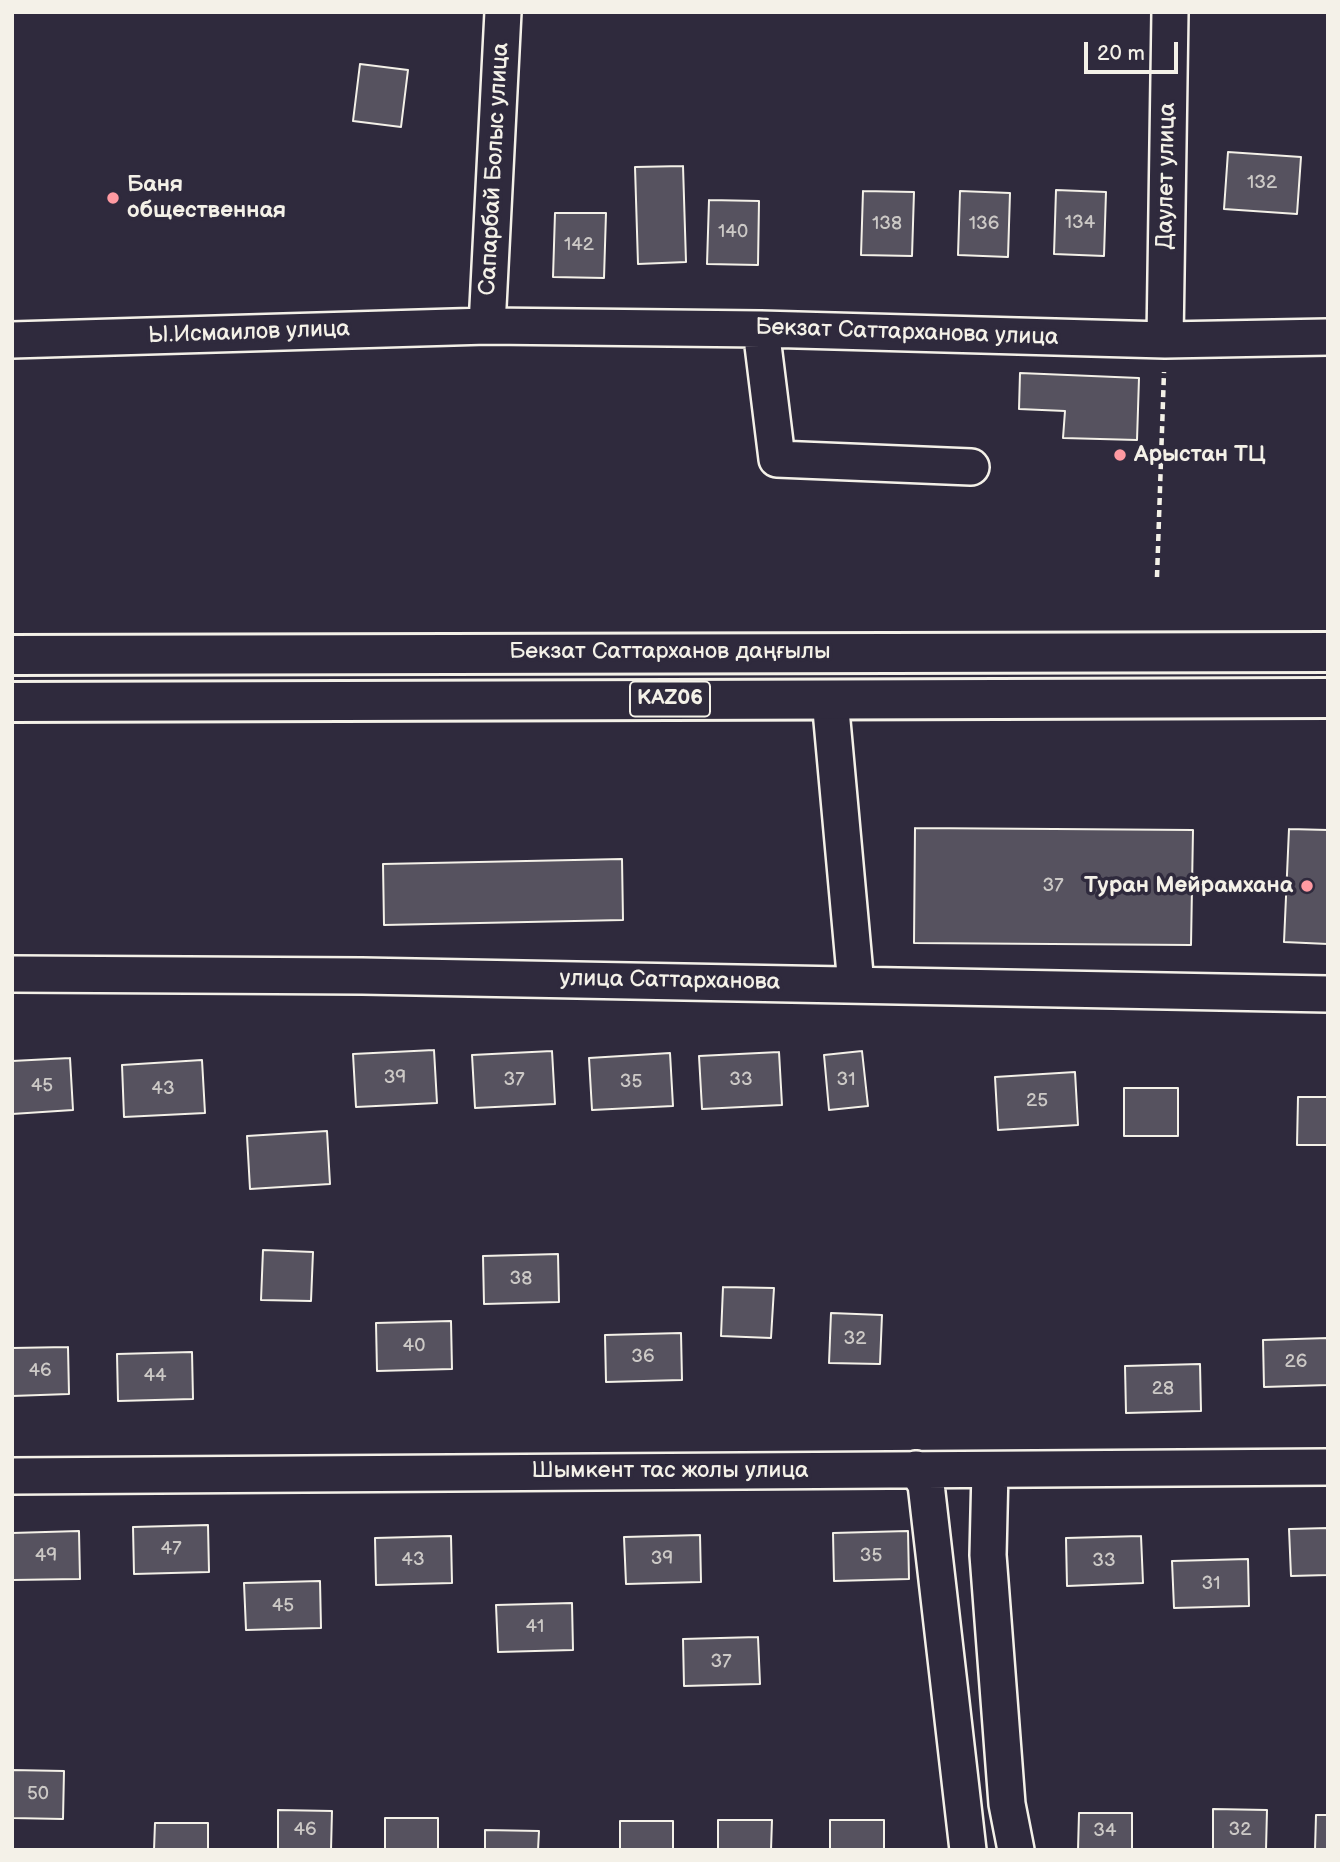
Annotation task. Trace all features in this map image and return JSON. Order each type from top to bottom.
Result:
[{"type":"main road","name":"Бекзат Саттарханов даңғылы","points":[[12,655],[1328,652]]},
{"type":"main road","name":"Бекзат Саттарханов даңғылы","points":[[12,702],[1328,698]]},
{"type":"street","name":"Сапарбай Болыс улица","points":[[486,327],[503,12]]},
{"type":"street","name":"Даулет улица","points":[[1165,340],[1170,12]]},
{"type":"street","name":"Бекзат Саттарханова улица","points":[[486,327],[761,329],[1165,340],[1328,337]]},
{"type":"street","name":"Ы.Исмаилов улица","points":[[12,340],[486,327]]},
{"type":"street","points":[[761,329],[777,459],[971,467]]},
{"type":"street","points":[[830,699],[856,985]]},
{"type":"street","name":"улица Саттарханова","points":[[12,974],[362,976],[1328,994]]},
{"type":"street","name":"Шымкент тас жолы улица","points":[[12,1476],[1328,1467]]},
{"type":"street","points":[[916,1469],[926,1484],[968,1850]]},
{"type":"street","points":[[990,1470],[988,1555],[1007,1804],[1016,1850]]},
{"type":"path","points":[[1157,577],[1165,340]]},
{"type":"building","points":[[360,64],[408,70],[401,127],[353,121]]},
{"type":"building","points":[[1228,152],[1301,157],[1297,214],[1224,209]]},
{"type":"building","points":[[683,166],[686,262],[638,264],[635,167]]},
{"type":"building","points":[[1056,190],[1106,192],[1104,256],[1054,254]]},
{"type":"building","points":[[863,191],[914,192],[912,256],[861,255]]},
{"type":"building","points":[[960,191],[1010,193],[1008,257],[958,255]]},
{"type":"building","points":[[709,200],[759,201],[758,265],[707,264]]},
{"type":"building","points":[[555,213],[606,213],[604,278],[553,277]]},
{"type":"building","points":[[1020,373],[1139,378],[1137,440],[1063,438],[1065,411],[1019,409]]},
{"type":"building","points":[[915,828],[1193,830],[1191,945],[914,943]]},
{"type":"building","name":"Туран Мейрамхана","points":[[1289,829],[1328,830],[1328,944],[1284,942]]},
{"type":"building","points":[[622,859],[623,920],[384,925],[383,864]]},
{"type":"building","points":[[434,1050],[437,1103],[356,1107],[353,1054]]},
{"type":"building","points":[[552,1051],[555,1104],[475,1108],[472,1055]]},
{"type":"building","points":[[862,1051],[868,1106],[829,1110],[824,1055]]},
{"type":"building","points":[[779,1052],[782,1105],[702,1109],[699,1056]]},
{"type":"building","points":[[670,1053],[673,1106],[592,1110],[589,1058]]},
{"type":"building","points":[[70,1058],[73,1110],[12,1114],[12,1061]]},
{"type":"building","points":[[202,1060],[205,1113],[124,1117],[122,1065]]},
{"type":"building","points":[[1075,1072],[1078,1125],[998,1130],[995,1077]]},
{"type":"building","points":[[1124,1088],[1178,1088],[1178,1136],[1124,1136]]},
{"type":"building","points":[[1298,1097],[1328,1097],[1328,1145],[1297,1145]]},
{"type":"building","points":[[327,1131],[330,1184],[250,1189],[247,1136]]},
{"type":"building","points":[[263,1250],[313,1252],[311,1301],[261,1300]]},
{"type":"building","points":[[558,1254],[559,1302],[484,1304],[483,1256]]},
{"type":"building","points":[[723,1287],[774,1288],[771,1338],[721,1336]]},
{"type":"building","points":[[831,1313],[882,1315],[880,1364],[829,1363]]},
{"type":"building","points":[[451,1321],[452,1369],[377,1371],[376,1323]]},
{"type":"building","points":[[681,1333],[682,1380],[606,1382],[605,1335]]},
{"type":"building","points":[[1328,1338],[1328,1385],[1264,1387],[1263,1340]]},
{"type":"building","points":[[68,1347],[69,1394],[12,1396],[12,1348]]},
{"type":"building","points":[[192,1352],[193,1399],[118,1401],[117,1354]]},
{"type":"building","points":[[1200,1364],[1201,1411],[1126,1413],[1125,1366]]},
{"type":"building","points":[[208,1525],[209,1572],[134,1574],[133,1527]]},
{"type":"building","points":[[1328,1528],[1328,1575],[1291,1576],[1289,1529]]},
{"type":"building","points":[[79,1531],[80,1579],[12,1580],[12,1533]]},
{"type":"building","points":[[908,1531],[909,1579],[834,1581],[833,1533]]},
{"type":"building","points":[[700,1535],[701,1582],[626,1584],[624,1537]]},
{"type":"building","points":[[451,1536],[452,1583],[376,1585],[375,1538]]},
{"type":"building","points":[[1141,1536],[1143,1583],[1067,1586],[1066,1538]]},
{"type":"building","points":[[1248,1559],[1249,1606],[1174,1608],[1172,1561]]},
{"type":"building","points":[[320,1581],[321,1628],[246,1630],[244,1583]]},
{"type":"building","points":[[572,1603],[573,1650],[498,1652],[496,1605]]},
{"type":"building","points":[[758,1637],[760,1684],[684,1686],[683,1639]]},
{"type":"building","points":[[12,1770],[64,1771],[63,1819],[12,1818]]},
{"type":"building","points":[[1213,1809],[1267,1810],[1266,1850],[1213,1850]]},
{"type":"building","points":[[278,1810],[332,1811],[331,1850],[278,1850]]},
{"type":"building","points":[[1079,1813],[1132,1813],[1132,1850],[1078,1850]]},
{"type":"building","points":[[1316,1815],[1328,1815],[1328,1850],[1315,1850]]},
{"type":"building","points":[[385,1818],[438,1818],[438,1850],[385,1850]]},
{"type":"building","points":[[718,1820],[772,1820],[771,1850],[718,1850]]},
{"type":"building","points":[[830,1820],[884,1820],[884,1850],[830,1850]]},
{"type":"building","points":[[620,1821],[673,1821],[673,1850],[620,1850]]},
{"type":"building","points":[[155,1823],[208,1823],[208,1850],[154,1850]]},
{"type":"building","points":[[485,1830],[539,1831],[538,1850],[485,1850]]},
{"type":"place","name":"Баня общественная","points":[[113,198]]},
{"type":"place","name":"Арыстан ТЦ","points":[[1120,455]]},
{"type":"place","name":"Туран Мейрамхана","points":[[1307,886]]}]
